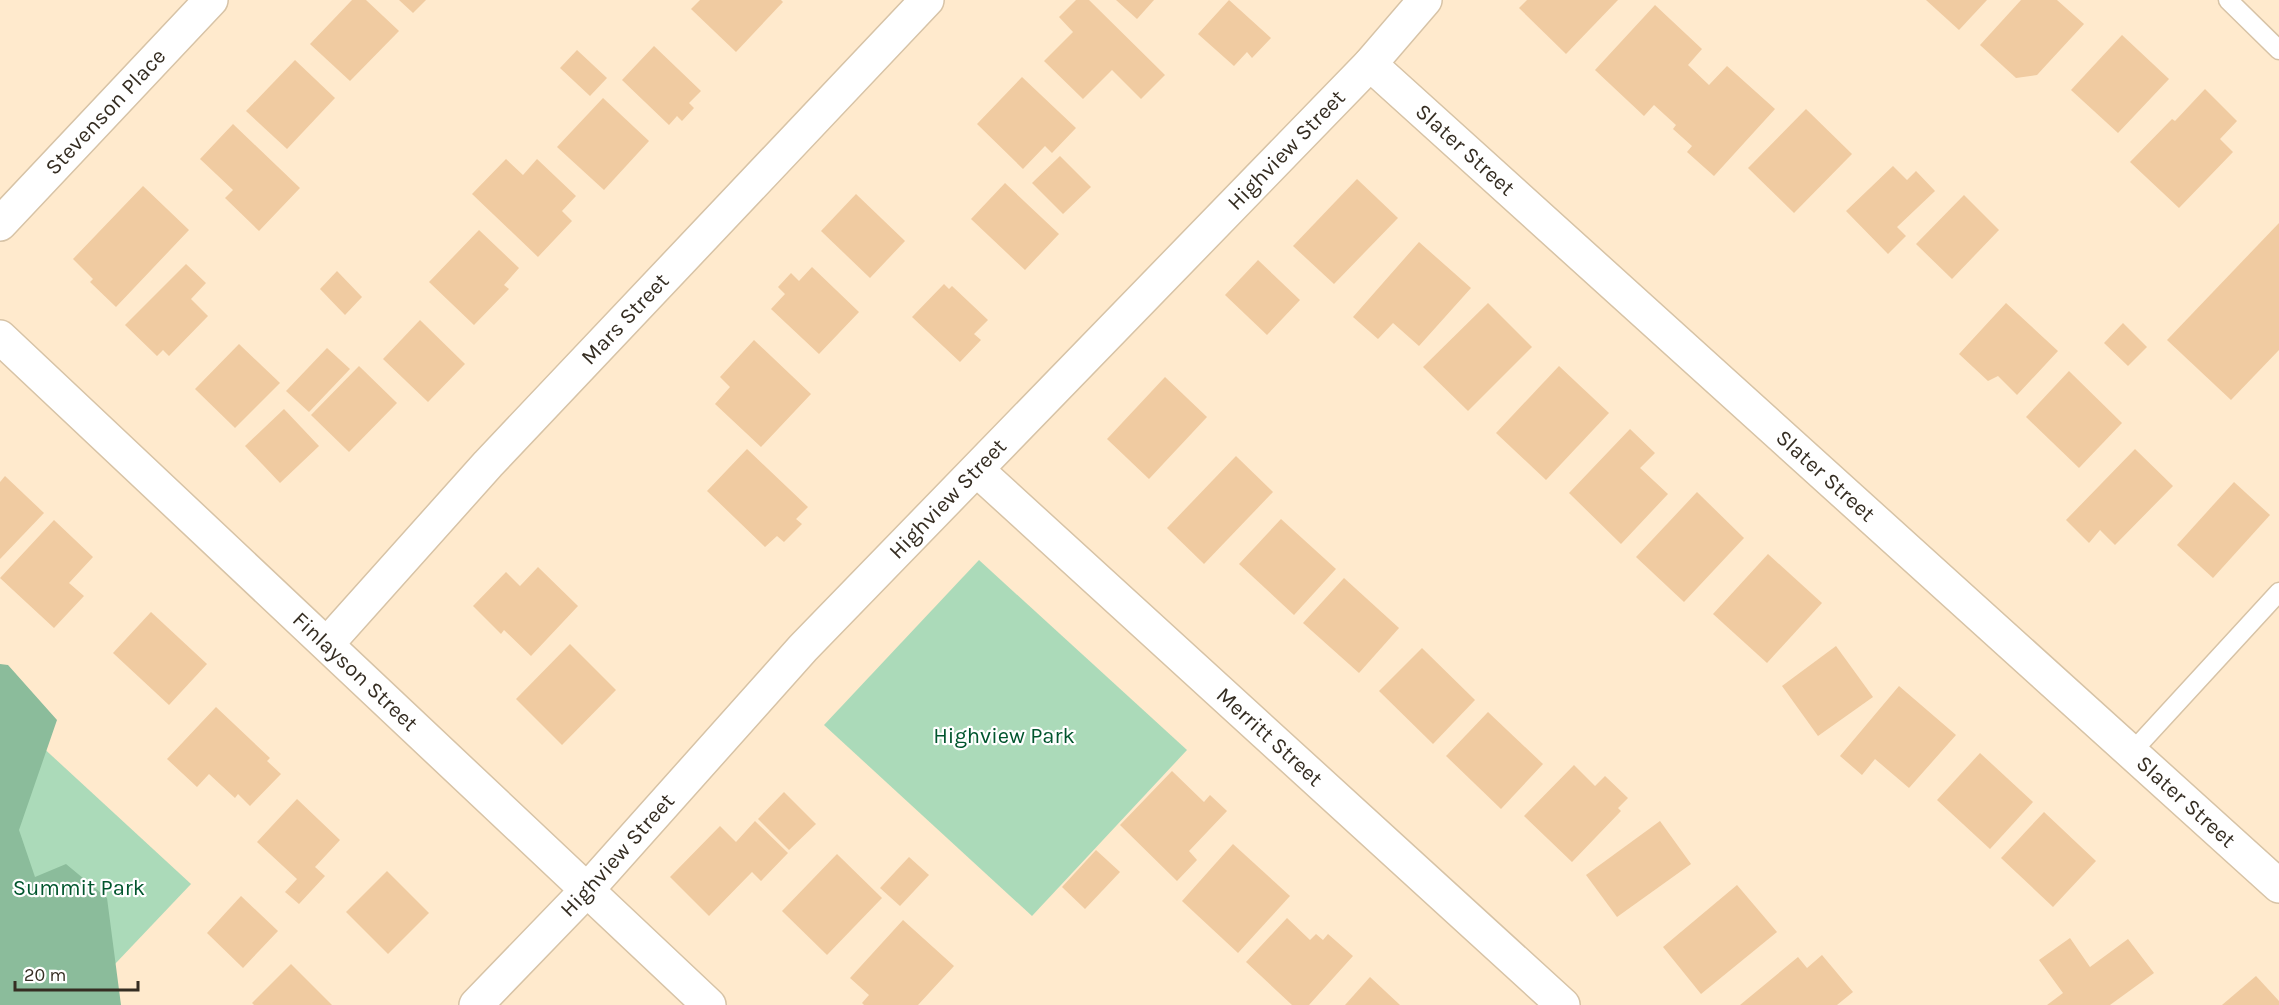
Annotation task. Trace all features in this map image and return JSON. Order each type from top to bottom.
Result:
[{"type":"street","name":"Stevenson Place","points":[[0,224],[211,0]]},
{"type":"street","name":"Mars Street","points":[[327,644],[488,464],[927,0]]},
{"type":"street","name":"Highview Street","points":[[476,1005],[588,890],[802,648],[1370,64],[1425,0]]},
{"type":"street","name":"Slater Street","points":[[1370,64],[2279,886]]},
{"type":"street","name":"Finlayson Street","points":[[0,337],[709,1005]]},
{"type":"street","name":"Merritt Street","points":[[977,470],[1563,1005]]},
{"type":"lane","points":[[2228,0],[2279,50]]},
{"type":"lane","points":[[2131,753],[2279,592]]},
{"type":"green space","name":"Highview Park","points":[[979,560],[1187,750],[1032,916],[824,725]]},
{"type":"green space","points":[[0,664],[8,665],[57,720],[19,830],[35,877],[66,864],[107,898],[121,1005],[0,1005]]},
{"type":"green space","name":"Summit Park","points":[[0,708],[191,884],[77,1004],[0,1005]]},
{"type":"building","points":[[352,0],[366,0],[399,31],[350,81],[310,44]]},
{"type":"building","points":[[399,0],[426,0],[413,13]]},
{"type":"building","points":[[700,0],[781,0],[783,2],[736,52],[691,9]]},
{"type":"building","points":[[1076,0],[1089,0],[1165,75],[1141,99],[1112,70],[1083,99],[1044,61],[1073,32],[1059,17]]},
{"type":"building","points":[[1116,0],[1154,0],[1137,19]]},
{"type":"building","points":[[1229,0],[1271,38],[1252,58],[1247,52],[1234,66],[1198,34]]},
{"type":"building","points":[[1527,0],[1618,0],[1566,54],[1519,8]]},
{"type":"building","points":[[1926,0],[1987,0],[1959,30]]},
{"type":"building","points":[[2021,0],[2057,0],[2084,24],[2037,75],[2016,78],[1980,45]]},
{"type":"building","points":[[1655,5],[1702,49],[1688,65],[1709,85],[1727,66],[1775,109],[1714,176],[1687,152],[1692,146],[1673,129],[1676,125],[1654,105],[1644,116],[1595,70]]},
{"type":"building","points":[[2122,35],[2169,79],[2118,133],[2071,90]]},
{"type":"building","points":[[654,46],[701,91],[689,103],[694,108],[682,121],[677,116],[669,125],[622,80]]},
{"type":"building","points":[[577,50],[607,78],[590,96],[560,68]]},
{"type":"building","points":[[295,60],[335,98],[287,149],[246,111]]},
{"type":"building","points":[[1022,77],[1076,128],[1052,153],[1045,146],[1023,169],[977,124]]},
{"type":"building","points":[[2205,89],[2237,121],[2220,139],[2233,152],[2179,208],[2130,162],[2172,119],[2175,121]]},
{"type":"building","points":[[603,98],[649,141],[604,190],[557,147]]},
{"type":"building","points":[[1806,109],[1852,154],[1794,213],[1748,168]]},
{"type":"building","points":[[233,124],[300,188],[259,231],[225,198],[233,190],[200,159]]},
{"type":"building","points":[[1060,156],[1091,187],[1063,214],[1032,183]]},
{"type":"building","points":[[506,159],[523,175],[537,159],[576,196],[562,211],[572,221],[538,257],[472,194]]},
{"type":"building","points":[[1893,166],[1907,180],[1916,171],[1935,191],[1897,227],[1906,236],[1888,254],[1846,211]]},
{"type":"building","points":[[1357,179],[1398,218],[1334,284],[1293,246]]},
{"type":"building","points":[[1005,183],[1059,234],[1025,270],[971,219]]},
{"type":"building","points":[[143,186],[189,230],[116,307],[90,282],[93,279],[73,259]]},
{"type":"building","points":[[856,194],[905,241],[870,278],[821,231]]},
{"type":"building","points":[[1964,195],[1999,230],[1952,279],[1916,244]]},
{"type":"building","points":[[2279,223],[2279,350],[2231,400],[2167,340]]},
{"type":"building","points":[[479,230],[519,268],[504,285],[509,289],[474,325],[429,282]]},
{"type":"building","points":[[1419,242],[1471,288],[1419,346],[1393,323],[1378,339],[1353,317]]},
{"type":"building","points":[[1258,260],[1300,300],[1267,335],[1225,295]]},
{"type":"building","points":[[186,264],[206,283],[191,299],[208,316],[169,356],[163,350],[157,356],[125,325]]},
{"type":"building","points":[[812,267],[859,312],[819,354],[771,309],[785,294],[778,287],[791,273],[799,281]]},
{"type":"building","points":[[337,271],[362,297],[345,315],[320,289]]},
{"type":"building","points":[[944,284],[949,289],[952,286],[988,320],[974,334],[981,340],[960,362],[912,317]]},
{"type":"building","points":[[1488,303],[1532,347],[1468,411],[1423,367]]},
{"type":"building","points":[[2006,303],[2058,351],[2017,395],[1998,376],[1988,381],[1959,354]]},
{"type":"building","points":[[420,320],[465,364],[428,402],[383,359]]},
{"type":"building","points":[[2123,323],[2147,347],[2128,366],[2104,343]]},
{"type":"building","points":[[754,340],[811,394],[761,447],[715,404],[730,387],[720,377]]},
{"type":"building","points":[[239,344],[280,383],[235,428],[195,389]]},
{"type":"building","points":[[327,348],[350,369],[309,412],[286,391]]},
{"type":"building","points":[[359,366],[397,403],[349,452],[311,415]]},
{"type":"building","points":[[1559,366],[1609,413],[1546,480],[1496,433]]},
{"type":"building","points":[[2069,371],[2122,423],[2079,468],[2026,417]]},
{"type":"building","points":[[1165,377],[1207,417],[1149,479],[1107,439]]},
{"type":"building","points":[[284,409],[319,446],[280,483],[245,446]]},
{"type":"building","points":[[1630,429],[1655,453],[1640,468],[1668,494],[1621,544],[1569,493]]},
{"type":"building","points":[[747,449],[808,507],[796,519],[802,524],[784,542],[777,536],[765,547],[707,491]]},
{"type":"building","points":[[2135,449],[2173,486],[2115,545],[2100,530],[2089,543],[2066,520]]},
{"type":"building","points":[[1236,456],[1273,492],[1204,564],[1167,528]]},
{"type":"building","points":[[5,476],[44,513],[0,559],[0,482]]},
{"type":"building","points":[[2234,482],[2270,515],[2213,578],[2177,545]]},
{"type":"building","points":[[1697,492],[1744,538],[1684,602],[1636,557]]},
{"type":"building","points":[[1281,519],[1336,569],[1294,615],[1239,564]]},
{"type":"building","points":[[54,520],[93,557],[69,583],[84,596],[54,628],[0,578]]},
{"type":"building","points":[[1768,554],[1822,603],[1767,663],[1713,614]]},
{"type":"building","points":[[538,567],[578,606],[531,656],[504,630],[501,634],[473,606],[506,572],[520,586]]},
{"type":"building","points":[[1344,578],[1399,628],[1359,673],[1303,623]]},
{"type":"building","points":[[151,612],[207,664],[169,705],[113,653]]},
{"type":"building","points":[[570,644],[616,690],[562,745],[516,699]]},
{"type":"building","points":[[1836,646],[1873,697],[1818,736],[1782,686]]},
{"type":"building","points":[[1422,648],[1475,700],[1433,744],[1379,691]]},
{"type":"building","points":[[1899,686],[1956,735],[1909,788],[1875,759],[1862,775],[1840,756]]},
{"type":"building","points":[[216,707],[270,758],[267,761],[281,774],[250,806],[238,794],[235,798],[209,774],[197,787],[167,759]]},
{"type":"building","points":[[1488,712],[1543,764],[1501,809],[1446,756]]},
{"type":"building","points":[[1980,753],[2033,802],[1990,849],[1937,800]]},
{"type":"building","points":[[1574,765],[1595,786],[1605,776],[1628,798],[1618,808],[1621,811],[1572,862],[1524,816]]},
{"type":"building","points":[[1172,771],[1204,802],[1210,795],[1227,811],[1189,851],[1197,860],[1177,881],[1120,825]]},
{"type":"building","points":[[784,792],[816,824],[789,850],[758,819]]},
{"type":"building","points":[[297,799],[340,840],[315,867],[325,876],[299,904],[285,892],[297,879],[257,842]]},
{"type":"building","points":[[2044,812],[2096,861],[2053,907],[2001,858]]},
{"type":"building","points":[[755,821],[788,853],[761,881],[752,872],[709,916],[670,877],[720,826],[736,842]]},
{"type":"building","points":[[1660,821],[1691,864],[1617,917],[1586,875]]},
{"type":"building","points":[[1233,844],[1290,896],[1238,953],[1182,901]]},
{"type":"building","points":[[1096,850],[1120,872],[1085,909],[1062,887]]},
{"type":"building","points":[[837,854],[882,898],[827,955],[782,911]]},
{"type":"building","points":[[909,857],[929,875],[900,906],[880,888]]},
{"type":"building","points":[[387,871],[429,913],[388,954],[346,912]]},
{"type":"building","points":[[1737,885],[1777,932],[1701,994],[1663,947]]},
{"type":"building","points":[[241,896],[278,931],[243,968],[207,933]]},
{"type":"building","points":[[1287,918],[1310,940],[1316,934],[1323,940],[1328,934],[1353,956],[1309,1005],[1292,1005],[1246,962]]},
{"type":"building","points":[[903,920],[954,966],[918,1005],[864,1005],[862,1003],[869,995],[850,978]]},
{"type":"building","points":[[2070,938],[2090,967],[2128,939],[2154,973],[2110,1005],[2047,1005],[2063,993],[2039,960]]},
{"type":"building","points":[[1822,955],[1853,992],[1837,1005],[1740,1005],[1798,957],[1807,968]]},
{"type":"building","points":[[291,964],[332,1005],[254,1005],[252,1003]]},
{"type":"building","points":[[2256,976],[2279,1001],[2279,1005],[2222,1005]]},
{"type":"building","points":[[1370,977],[1400,1005],[1345,1005]]}]
